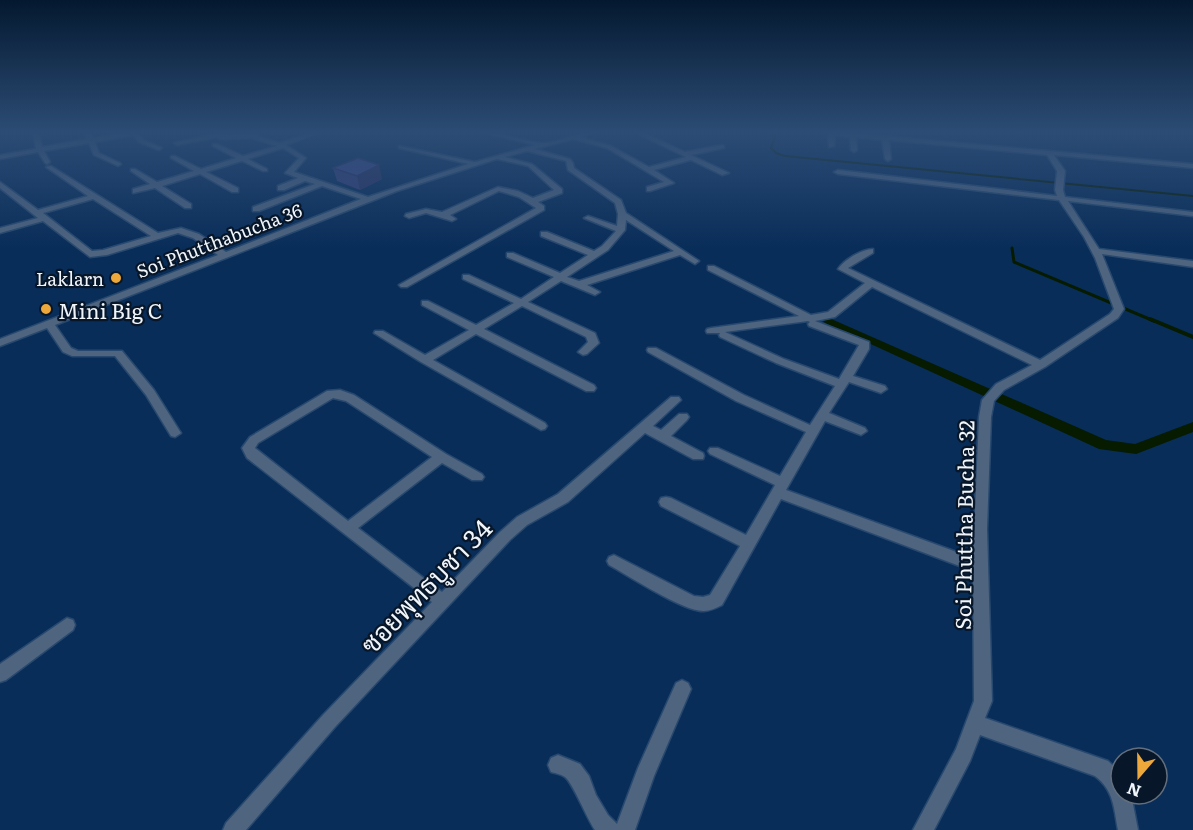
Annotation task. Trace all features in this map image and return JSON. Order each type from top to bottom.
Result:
[{"type":"street","points":[[59,172],[158,235]]},
{"type":"street","points":[[134,172],[188,206]]},
{"type":"street","points":[[136,191],[202,172],[235,190]]},
{"type":"street","points":[[289,172],[367,199]]},
{"type":"street","name":"Soi Phutthabucha 36","points":[[0,343],[367,199],[448,172]]},
{"type":"street","points":[[533,201],[559,190],[538,172]]},
{"type":"street","points":[[425,360],[563,277],[605,248],[621,230],[622,214],[618,202],[574,172]]},
{"type":"street","points":[[650,172],[670,183],[650,189]]},
{"type":"street","points":[[838,172],[1193,214]]},
{"type":"street","name":"Soi Phuttha Bucha 32","points":[[923,830],[963,754],[983,701],[980,567],[985,417],[991,396],[1114,316],[1118,304],[1095,251],[1062,199],[1061,172]]},
{"type":"street","points":[[281,188],[305,178]]},
{"type":"street","points":[[256,209],[322,184]]},
{"type":"street","points":[[1,187],[43,215],[90,254],[96,255],[158,235],[190,234],[226,256]]},
{"type":"street","points":[[404,285],[541,208],[533,201],[508,190],[498,189],[443,215]]},
{"type":"street","points":[[0,231],[95,196]]},
{"type":"street","points":[[410,216],[426,212],[452,219]]},
{"type":"street","points":[[622,214],[695,261]]},
{"type":"street","points":[[588,218],[621,230]]},
{"type":"street","points":[[544,234],[595,255]]},
{"type":"street","points":[[870,251],[843,267],[845,271],[1041,365]]},
{"type":"street","points":[[1095,251],[1193,264]]},
{"type":"street","points":[[580,284],[681,252]]},
{"type":"street","points":[[510,255],[595,292]]},
{"type":"street","points":[[614,561],[699,605],[716,600],[865,344],[813,322],[711,268]]},
{"type":"street","points":[[466,277],[591,334],[594,343],[583,352]]},
{"type":"street","points":[[711,331],[813,322],[831,315],[871,283]]},
{"type":"street","points":[[425,303],[590,388]]},
{"type":"street","points":[[49,324],[67,350],[76,354],[118,353],[150,393],[175,433]]},
{"type":"street","points":[[379,333],[541,426]]},
{"type":"street","points":[[724,335],[771,358],[843,381],[881,389]]},
{"type":"street","points":[[652,350],[740,398],[814,431]]},
{"type":"street","points":[[443,602],[252,454],[248,448],[254,440],[321,398],[340,394],[477,477]]},
{"type":"street","name":"ซอยพุทธบูชา 34","points":[[233,830],[329,721],[522,521],[562,498],[675,400]]},
{"type":"street","points":[[822,415],[861,431]]},
{"type":"street","points":[[662,437],[683,417]]},
{"type":"street","points":[[645,427],[698,456]]},
{"type":"street","points":[[714,451],[782,488],[980,567]]},
{"type":"street","points":[[347,529],[441,457]]},
{"type":"street","points":[[666,502],[748,543]]},
{"type":"street","points":[[0,674],[67,625]]},
{"type":"street","points":[[625,830],[645,775],[682,689]]},
{"type":"street","points":[[975,724],[1101,768],[1113,775],[1118,782],[1128,830]]},
{"type":"street","points":[[558,765],[573,771],[582,783],[588,800],[601,822],[609,830]]},
{"type":"building","points":[[344,172],[366,172],[357,176]]},
{"type":"waterway","points":[[945,172],[1193,196]]},
{"type":"waterway","points":[[1012,248],[1014,262],[1154,321]]},
{"type":"waterway","points":[[1150,319],[1193,337]]},
{"type":"waterway","points":[[829,321],[1104,445],[1136,449],[1193,427]]},
{"type":"place","name":"Laklarn","points":[[116,278]]},
{"type":"place","name":"Mini Big C","points":[[46,309]]}]
